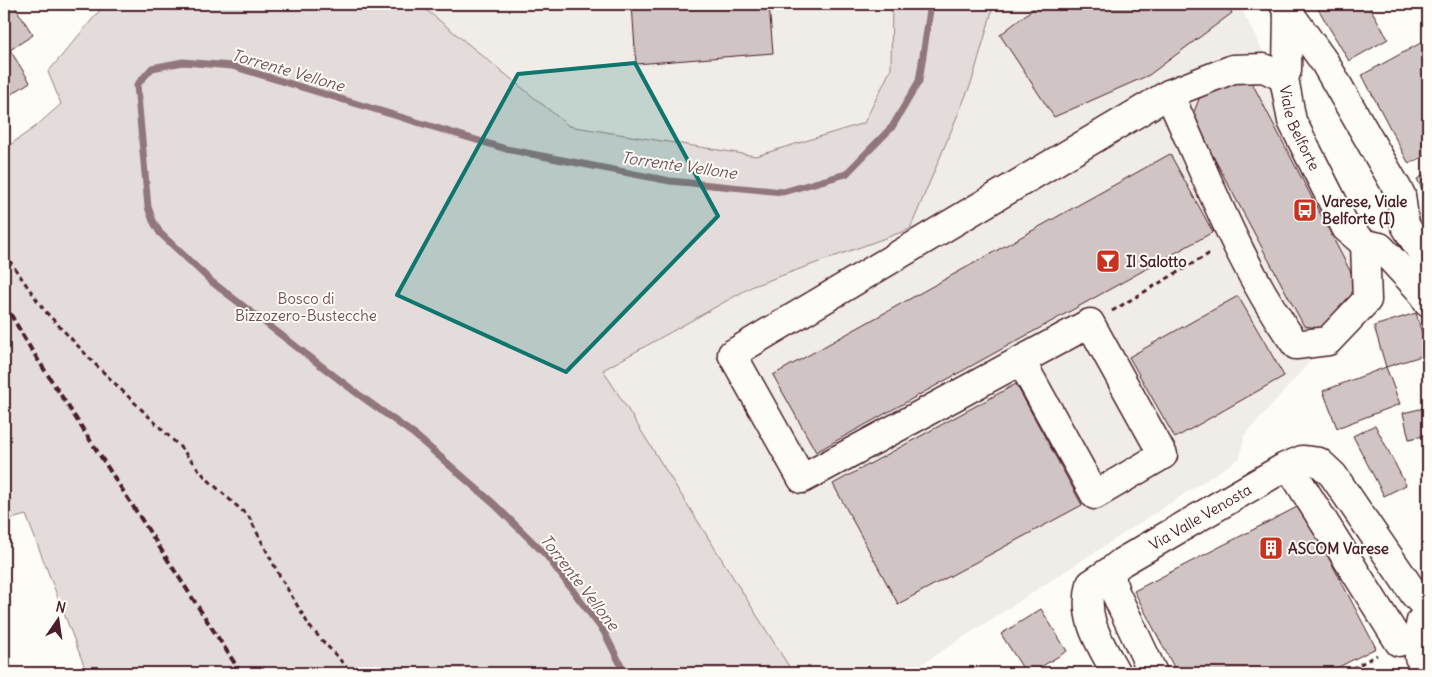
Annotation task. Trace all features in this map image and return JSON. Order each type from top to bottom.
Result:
[{"type":"main road","name":"Viale Belforte","points":[[1285,8],[1325,63],[1401,195],[1405,225],[1428,262]]},
{"type":"main road","name":"Viale Belforte","points":[[1285,8],[1285,74],[1292,122],[1346,228],[1372,245],[1420,290],[1428,303]]},
{"type":"main road","name":"Viale Belforte","points":[[1285,74],[1325,63]]},
{"type":"main road","points":[[1021,361],[1095,495],[1163,455],[1090,324],[1021,361],[802,479],[732,354],[1169,94],[1233,69],[1264,68],[1285,74]]},
{"type":"main road","points":[[1169,94],[1235,239],[1275,315],[1296,345],[1328,341],[1367,300],[1372,245],[1392,238],[1405,225]]},
{"type":"main road","name":"Via Valle Venosta","points":[[1116,673],[1091,625],[1088,598],[1091,584],[1131,557],[1302,460],[1320,462],[1333,475],[1424,607],[1418,635],[1409,650]]},
{"type":"main road","points":[[1289,466],[1409,650]]},
{"type":"main road","points":[[1112,570],[1112,582],[1115,592],[1154,673]]},
{"type":"path","points":[[1090,324],[1235,239]]},
{"type":"path","points":[[4,253],[44,310],[96,365],[180,447],[206,478],[249,517],[310,627],[352,673]]},
{"type":"path","points":[[1344,673],[1409,650]]},
{"type":"highlighted area","points":[[635,63],[718,216],[566,372],[397,295],[518,74]]},
{"type":"shaded area","points":[[419,4],[892,4],[891,69],[864,123],[756,156],[569,126]]},
{"type":"shaded area","points":[[994,4],[1239,4],[1377,278],[1328,341],[1244,436],[1240,458],[908,673],[793,673],[603,370],[753,286],[910,229],[972,81]]},
{"type":"green space","name":"Bosco di Bizzozero-Bustecche","points":[[105,4],[419,4],[569,126],[756,156],[864,123],[891,69],[892,4],[994,4],[972,81],[910,229],[753,286],[603,370],[793,673],[87,673],[26,515],[4,521],[4,149],[35,127],[61,104],[48,72]]},
{"type":"building","points":[[4,4],[13,4],[33,35],[10,50],[30,82],[4,99]]},
{"type":"building","points":[[632,4],[769,4],[773,53],[636,64]]},
{"type":"building","points":[[1039,4],[1227,4],[1232,13],[1149,75],[1054,117],[1000,35]]},
{"type":"building","points":[[1322,4],[1368,4],[1388,39],[1349,61],[1317,7]]},
{"type":"building","points":[[1428,39],[1428,154],[1409,164],[1362,75]]},
{"type":"building","points":[[1222,79],[1251,81],[1358,286],[1353,311],[1326,329],[1304,326],[1192,117],[1202,91]]},
{"type":"building","points":[[1170,154],[1213,232],[816,452],[773,375]]},
{"type":"building","points":[[1428,173],[1428,201],[1417,179]]},
{"type":"building","points":[[1238,296],[1284,376],[1175,438],[1129,357]]},
{"type":"building","points":[[1416,313],[1428,354],[1386,367],[1374,326]]},
{"type":"building","points":[[1386,367],[1400,404],[1337,428],[1323,391]]},
{"type":"building","points":[[1016,384],[1082,505],[898,604],[833,484]]},
{"type":"building","points":[[1428,407],[1428,435],[1409,439],[1403,413]]},
{"type":"building","points":[[1375,425],[1406,485],[1384,496],[1353,436]]},
{"type":"building","name":"ASCOM Varese","points":[[1301,505],[1376,648],[1327,673],[1177,673],[1134,591]]},
{"type":"building","points":[[1041,609],[1067,651],[1031,673],[1026,673],[1001,634]]},
{"type":"waterway","name":"Torrente Vellone","points":[[625,673],[604,632],[546,555],[494,504],[415,435],[358,394],[212,282],[160,233],[148,207],[137,85],[152,68],[183,62],[232,66],[506,149],[670,181],[783,192],[846,174],[892,127],[919,81],[931,4]]},
{"type":"railway","points":[[4,303],[31,349],[241,673]]},
{"type":"place","name":"Varese, Viale Belforte (I)","points":[[1305,210]]},
{"type":"place","name":"Il Salotto","points":[[1108,261]]},
{"type":"place","name":"ASCOM Varese","points":[[1271,548]]}]
